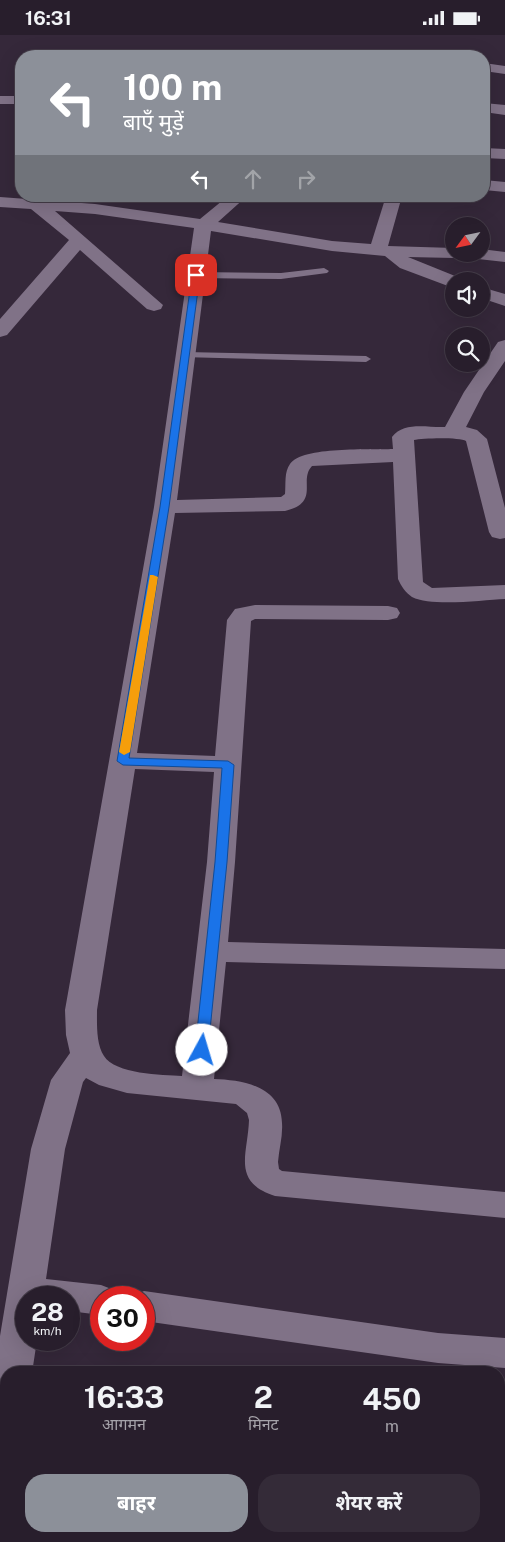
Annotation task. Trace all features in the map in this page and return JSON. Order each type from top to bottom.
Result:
[{"type":"street","points":[[490,68],[505,71]]},
{"type":"street","points":[[0,100],[15,100]]},
{"type":"street","points":[[490,109],[505,110]]},
{"type":"street","points":[[490,153],[505,154]]},
{"type":"street","points":[[490,186],[505,187]]},
{"type":"street","points":[[0,202],[63,205],[152,216],[332,245],[445,253]]},
{"type":"street","points":[[231,202],[203,225],[165,507],[81,1010],[81,1029],[86,1054],[98,1071],[118,1080],[240,1092],[256,1102],[264,1112],[266,1129],[261,1165],[265,1176],[275,1183],[505,1205]]},
{"type":"street","points":[[384,250],[393,202]]},
{"type":"street","points":[[63,205],[79,239],[154,305]]},
{"type":"street","points":[[0,331],[79,239]]},
{"type":"street","points":[[384,250],[406,264],[445,279]]},
{"type":"street","points":[[490,256],[505,257]]},
{"type":"street","points":[[490,295],[505,299]]},
{"type":"street","points":[[453,431],[474,392],[505,346]]},
{"type":"street","points":[[500,532],[476,439],[470,434],[453,431],[444,434],[409,434],[404,437],[410,579],[414,588],[422,593],[432,595],[505,592]]},
{"type":"street","points":[[165,507],[290,503],[295,497],[299,465],[303,461],[404,455]]},
{"type":"street","points":[[197,1089],[212,952],[239,620],[244,614],[255,611],[388,613]]},
{"type":"street","points":[[123,761],[228,765]]},
{"type":"street","points":[[212,952],[505,959]]},
{"type":"street","points":[[26,1286],[48,1149],[66,1079],[86,1054]]},
{"type":"street","points":[[155,1308],[438,1348],[505,1353]]},
{"type":"street","points":[[14,1366],[16,1351]]},
{"type":"lane","points":[[196,275],[281,276],[324,271]]},
{"type":"lane","points":[[185,355],[366,359]]},
{"type":"slow traffic","points":[[124,752],[153,577]]},
{"type":"route","points":[[196,275],[165,507],[123,761],[228,765],[221,862],[202,1050]]}]
